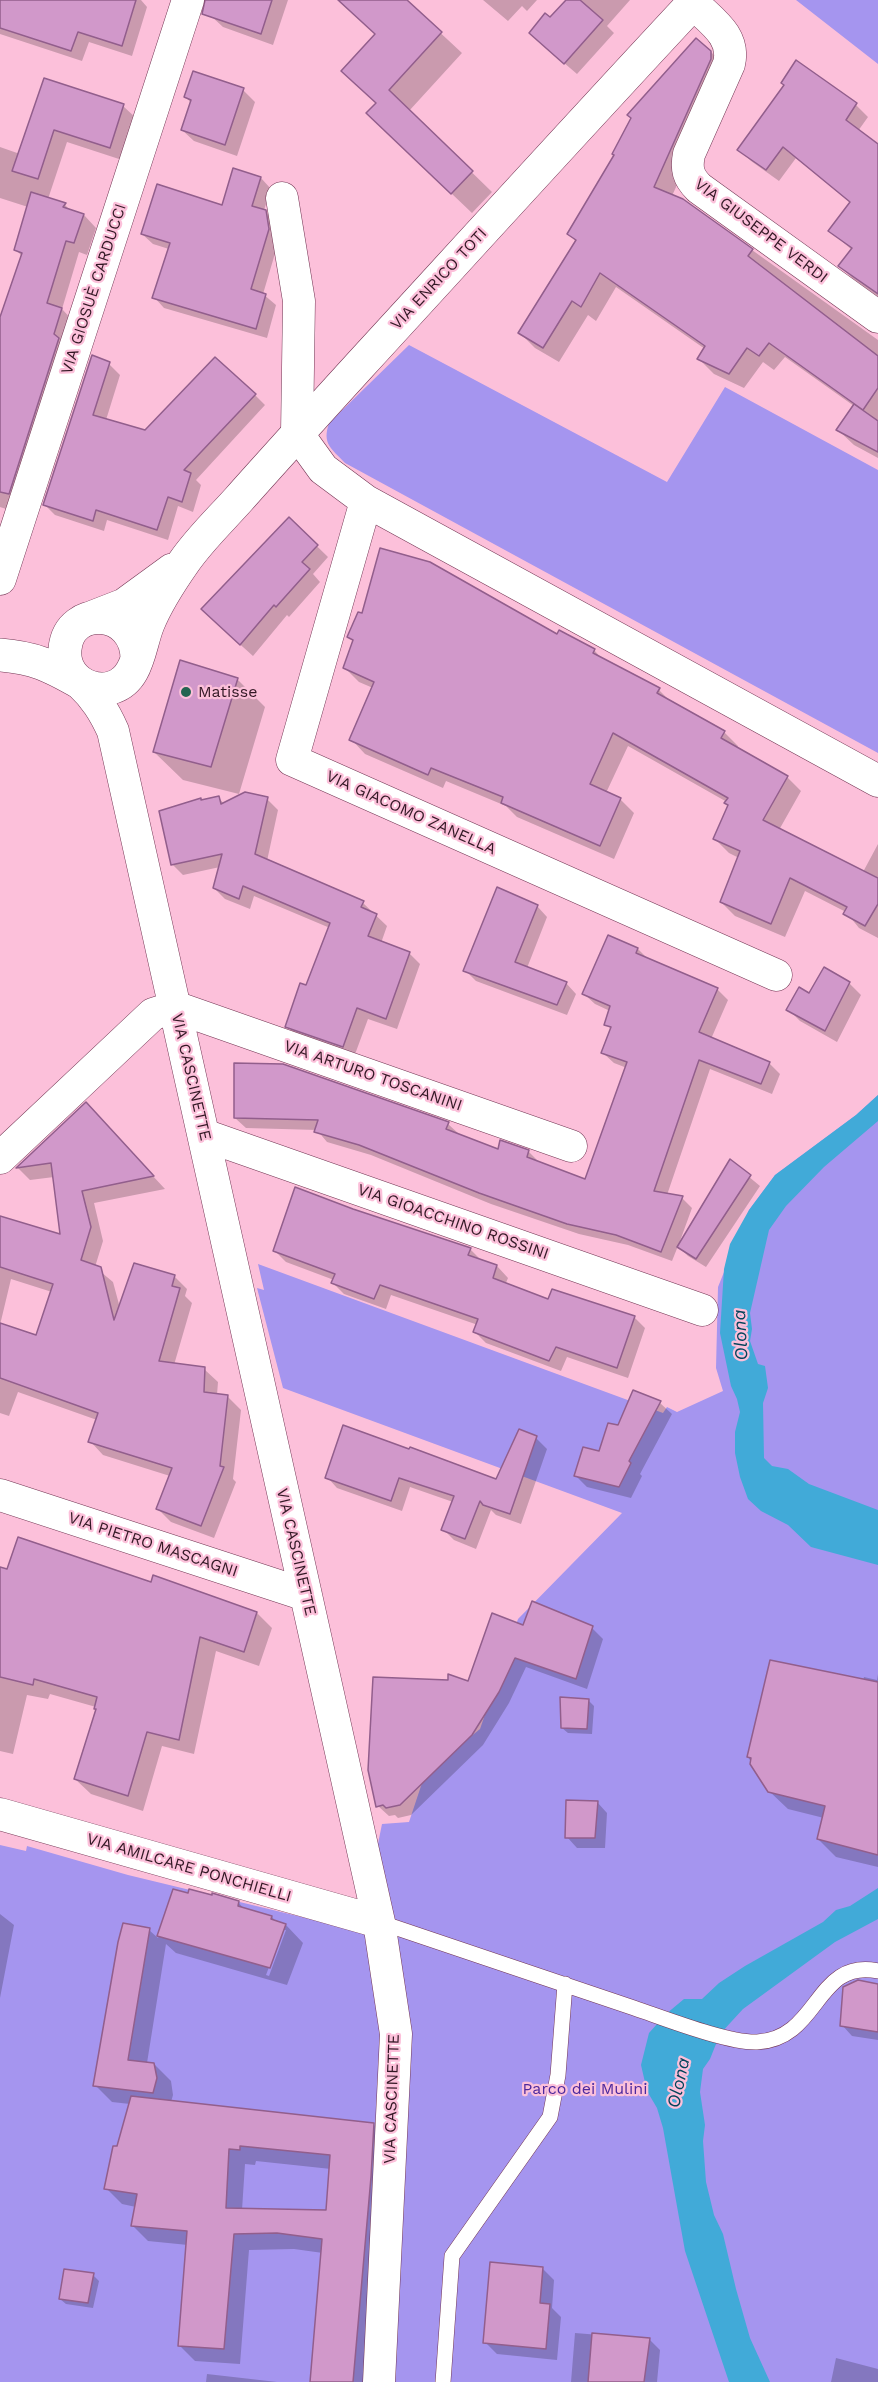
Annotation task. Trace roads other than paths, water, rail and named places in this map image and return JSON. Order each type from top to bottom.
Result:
[{"type":"street","name":"VIA GIOSUÈ CARDUCCI","points":[[0,579],[188,0]]},
{"type":"street","name":"VIA GIUSEPPE VERDI","points":[[694,2],[723,32],[730,42],[732,53],[689,153],[687,166],[690,178],[699,188],[878,317]]},
{"type":"street","name":"VIA ENRICO TOTI","points":[[135,665],[148,624],[159,600],[185,560],[297,433],[694,2]]},
{"type":"street","points":[[282,198],[299,301],[297,433],[323,469],[366,501],[878,781]]},
{"type":"street","name":"VIA GIACOMO ZANELLA","points":[[366,501],[292,760],[777,975]]},
{"type":"street","name":"VIA ENRICO TOTI","points":[[83,622],[124,605],[185,560]]},
{"type":"street","name":"VIA ENRICO TOTI","points":[[0,647],[24,643],[98,616],[108,618],[127,628],[137,648],[135,665]]},
{"type":"street","points":[[79,682],[71,674],[66,664],[64,652],[66,641],[83,622]]},
{"type":"street","points":[[0,655],[25,657],[46,663],[93,689],[115,687],[125,680],[135,665]]},
{"type":"street","name":"VIA CASCINETTE","points":[[113,731],[114,708],[135,665]]},
{"type":"street","name":"VIA CASCINETTE","points":[[79,682],[103,708],[113,731],[379,1922],[396,2034],[379,2382]]},
{"type":"street","points":[[0,1158],[153,1014],[175,1007]]},
{"type":"street","name":"VIA ARTURO TOSCANINI","points":[[175,1007],[571,1146]]},
{"type":"street","name":"VIA GIOACCHINO ROSSINI","points":[[204,1135],[702,1310]]},
{"type":"street","name":"VIA PIETRO MASCAGNI","points":[[0,1495],[306,1595]]},
{"type":"street","name":"VIA AMILCARE PONCHIELLI","points":[[0,1814],[379,1922]]},
{"type":"lane","points":[[379,1922],[672,2020],[754,2042],[774,2040],[801,2022],[835,1980],[848,1971],[864,1968],[878,1971]]},
{"type":"lane","points":[[443,2382],[452,2256],[550,2117],[558,2075],[565,1984]]},
{"type":"water","name":"Olona","points":[[878,1095],[878,1121],[824,1167],[786,1206],[769,1230],[750,1313],[752,1329],[750,1341],[758,1364],[765,1366],[768,1388],[763,1403],[764,1458],[772,1466],[788,1469],[809,1484],[878,1510],[878,1565],[811,1547],[788,1525],[761,1511],[748,1499],[735,1453],[735,1432],[740,1412],[731,1386],[720,1333],[724,1269],[730,1244],[749,1210],[775,1175],[856,1115]]},
{"type":"water","name":"Olona","points":[[878,1888],[878,1919],[835,1942],[743,2009],[720,2034],[710,2059],[703,2069],[700,2092],[705,2125],[703,2141],[706,2182],[714,2215],[723,2234],[750,2338],[770,2382],[729,2382],[685,2251],[663,2128],[657,2108],[647,2091],[641,2065],[649,2033],[684,1999],[702,1999],[719,1983],[745,1966],[823,1922],[836,1910],[850,1906]]},
{"type":"place","name":"Matisse","points":[[186,692]]},
{"type":"park label","name":"Parco dei Mulini","points":[[585,2089]]}]
